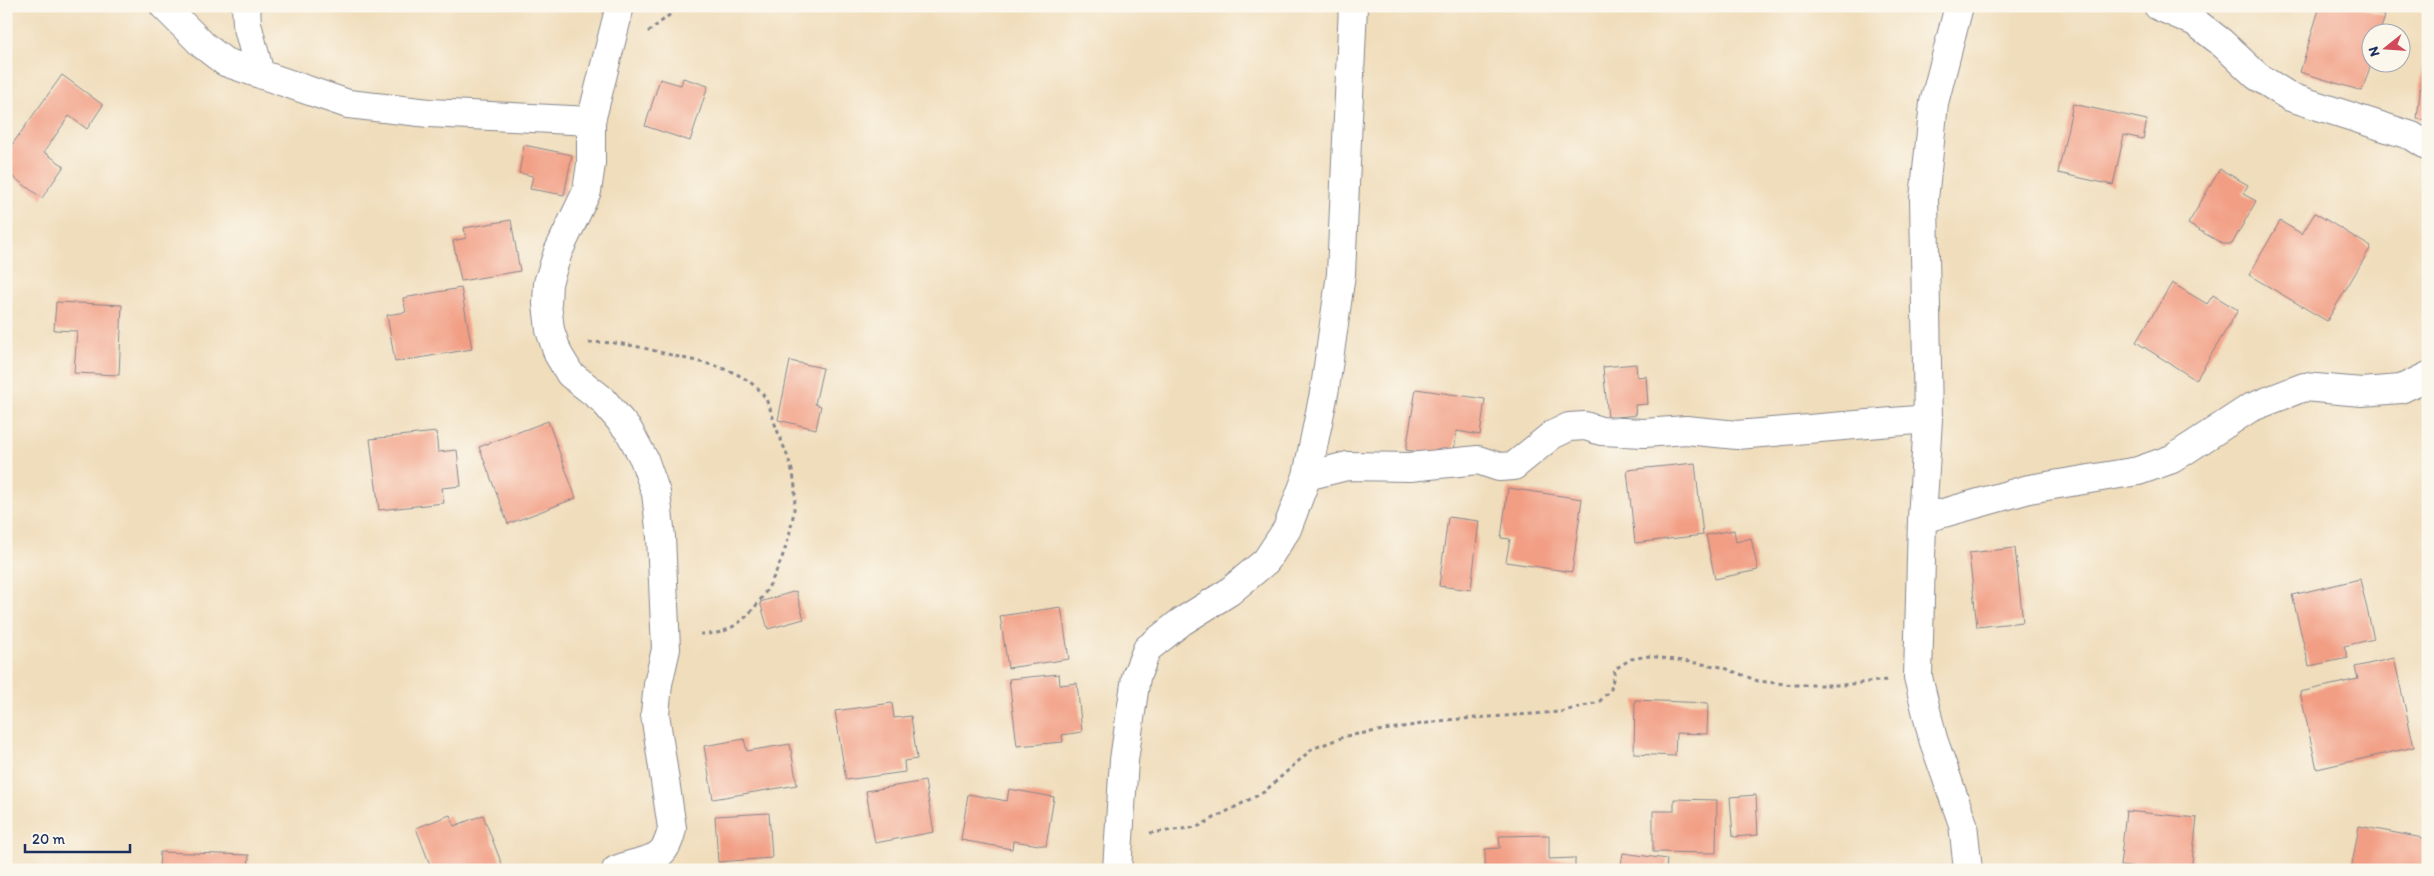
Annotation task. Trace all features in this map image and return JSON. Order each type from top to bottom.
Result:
[{"type":"street","points":[[164,6],[202,45],[225,62],[348,104],[429,113],[591,121]]},
{"type":"street","points":[[246,6],[247,24],[260,74]]},
{"type":"street","points":[[616,870],[651,859],[662,852],[669,844],[672,828],[655,714],[658,684],[666,649],[661,537],[656,493],[644,459],[629,431],[603,400],[570,374],[558,354],[550,330],[548,283],[558,252],[587,191],[591,164],[591,121],[620,6]]},
{"type":"street","points":[[1117,870],[1124,760],[1136,677],[1147,649],[1181,622],[1229,592],[1266,561],[1287,529],[1307,476],[1325,388],[1341,274],[1353,6]]},
{"type":"street","points":[[1959,6],[1934,103],[1924,199],[1928,419],[1922,519],[1918,677],[1933,739],[1963,824],[1968,870]]},
{"type":"street","points":[[2158,6],[2195,22],[2221,42],[2257,76],[2290,97],[2412,136],[2428,146]]},
{"type":"street","points":[[1922,519],[2029,489],[2138,471],[2172,459],[2250,408],[2304,387],[2362,392],[2402,389],[2428,376]]},
{"type":"street","points":[[1307,476],[1346,466],[1410,467],[1478,460],[1499,467],[1514,466],[1552,435],[1569,426],[1585,426],[1601,432],[1644,433],[1686,430],[1737,435],[1928,419]]},
{"type":"path","points":[[558,354],[579,345],[600,342],[655,350],[719,366],[755,385],[765,396],[789,462],[795,486],[795,510],[784,557],[768,588],[743,620],[724,631],[706,634],[665,634]]},
{"type":"path","points":[[1119,837],[1197,827],[1264,792],[1312,749],[1346,736],[1447,720],[1560,712],[1599,702],[1610,689],[1615,669],[1631,659],[1649,656],[1681,659],[1722,667],[1758,681],[1794,685],[1842,685],[1918,677]]},
{"type":"building","points":[[2320,6],[2354,6],[2385,16],[2383,22],[2362,22],[2362,72],[2368,72],[2362,91],[2300,72]]},
{"type":"building","points":[[2423,65],[2428,65],[2428,120],[2417,119]]},
{"type":"building","points":[[62,75],[103,105],[87,129],[69,116],[44,152],[64,166],[42,198],[6,172],[6,153]]},
{"type":"building","points":[[683,78],[708,86],[690,141],[645,126],[660,79],[681,85]]},
{"type":"building","points":[[2073,104],[2147,120],[2143,139],[2124,135],[2113,185],[2058,173]]},
{"type":"building","points":[[524,145],[572,155],[564,195],[530,189],[533,176],[519,173]]},
{"type":"building","points":[[2220,169],[2248,185],[2243,194],[2256,201],[2232,244],[2223,244],[2188,224]]},
{"type":"building","points":[[2315,213],[2371,247],[2327,321],[2249,275],[2280,221],[2302,234]]},
{"type":"building","points":[[511,220],[520,271],[461,281],[453,241],[466,238],[464,228]]},
{"type":"building","points":[[2172,283],[2207,304],[2213,295],[2238,310],[2196,380],[2136,342]]},
{"type":"building","points":[[461,288],[472,349],[395,362],[387,315],[406,312],[403,298]]},
{"type":"building","points":[[56,302],[122,305],[119,375],[74,373],[77,331],[54,330]]},
{"type":"building","points":[[790,361],[823,368],[815,404],[821,406],[816,429],[778,420]]},
{"type":"building","points":[[1636,364],[1637,377],[1646,376],[1648,404],[1635,405],[1636,415],[1608,418],[1603,367]]},
{"type":"building","points":[[1416,389],[1485,399],[1480,435],[1457,431],[1453,457],[1406,450]]},
{"type":"building","points":[[548,421],[576,498],[508,524],[479,447]]},
{"type":"building","points":[[436,432],[438,452],[457,450],[461,486],[442,488],[444,503],[379,510],[370,439]]},
{"type":"building","points":[[1695,463],[1703,535],[1635,543],[1627,470]]},
{"type":"building","points":[[1508,488],[1582,499],[1572,572],[1506,562],[1510,539],[1501,538]]},
{"type":"building","points":[[1448,517],[1479,521],[1471,590],[1439,586]]},
{"type":"building","points":[[1734,530],[1736,542],[1751,538],[1758,570],[1715,579],[1706,535]]},
{"type":"building","points":[[2015,548],[2023,622],[1977,627],[1969,553]]},
{"type":"building","points":[[2360,579],[2374,639],[2344,646],[2348,658],[2309,666],[2292,595]]},
{"type":"building","points":[[796,591],[804,619],[768,629],[760,602]]},
{"type":"building","points":[[1061,607],[1069,659],[1008,668],[1000,616]]},
{"type":"building","points":[[2394,658],[2414,747],[2317,769],[2300,692],[2358,679],[2355,667]]},
{"type":"building","points":[[1059,674],[1060,685],[1077,683],[1082,732],[1062,735],[1063,742],[1017,746],[1009,679]]},
{"type":"building","points":[[1635,700],[1708,703],[1707,734],[1676,733],[1675,756],[1634,754]]},
{"type":"building","points":[[892,703],[894,718],[911,716],[917,759],[904,761],[905,772],[846,780],[835,711]]},
{"type":"building","points":[[744,739],[747,751],[790,744],[797,785],[713,799],[704,746]]},
{"type":"building","points":[[925,781],[934,832],[875,843],[866,791]]},
{"type":"building","points":[[1009,789],[1054,797],[1046,846],[1013,841],[1012,849],[961,840],[968,794],[1007,801]]},
{"type":"building","points":[[1756,795],[1758,835],[1733,837],[1730,797]]},
{"type":"building","points":[[1674,799],[1717,800],[1716,853],[1653,852],[1653,811],[1674,811]]},
{"type":"building","points":[[2126,811],[2197,818],[2191,870],[2156,870],[2120,866]]},
{"type":"building","points":[[769,813],[772,858],[718,862],[715,816]]},
{"type":"building","points":[[450,815],[454,826],[483,815],[504,870],[432,870],[416,828]]},
{"type":"building","points":[[2359,826],[2428,839],[2424,870],[2351,870]]},
{"type":"building","points":[[1549,835],[1549,859],[1575,858],[1575,870],[1485,870],[1485,849],[1500,848],[1499,836]]},
{"type":"building","points":[[160,852],[249,855],[248,870],[159,870]]},
{"type":"building","points":[[1623,853],[1667,859],[1666,870],[1620,870]]},
{"type":"building","points":[[1156,865],[1192,868],[1192,870],[1155,870]]}]
